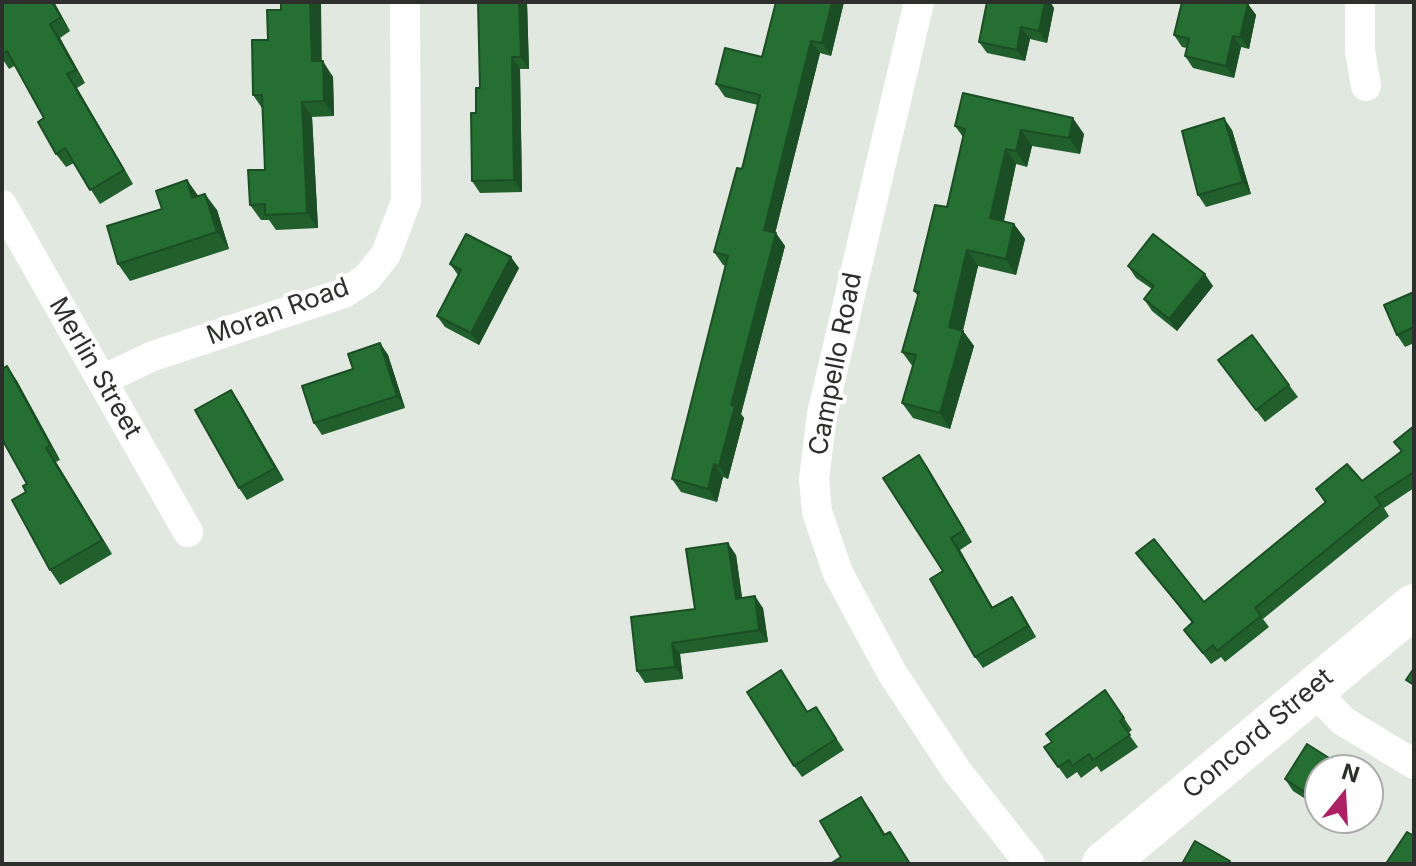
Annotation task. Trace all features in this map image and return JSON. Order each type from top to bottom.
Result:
[{"type":"main road","name":"Concord Street","points":[[1104,864],[1414,606]]},
{"type":"street","name":"Moran Road","points":[[102,380],[153,356],[344,293],[367,278],[386,254],[406,201],[405,2]]},
{"type":"street","name":"Campello Road","points":[[919,2],[822,414],[814,479],[817,512],[838,573],[892,673],[956,770],[1030,864]]},
{"type":"street","points":[[1360,2],[1360,51],[1366,86]]},
{"type":"street","name":"Merlin Street","points":[[2,205],[188,532]]},
{"type":"street","points":[[1312,689],[1343,721],[1414,764]]},
{"type":"building","points":[[2,2],[52,2],[61,17],[50,24],[76,70],[67,74],[124,170],[90,190],[65,148],[56,154],[38,122],[44,118],[7,51],[2,54]]},
{"type":"building","points":[[281,2],[310,2],[312,61],[323,61],[324,101],[302,102],[307,213],[265,215],[265,204],[250,205],[248,170],[265,170],[262,95],[253,95],[252,40],[268,40],[267,10],[281,10]]},
{"type":"building","points":[[478,2],[519,2],[521,57],[512,57],[514,180],[472,181],[471,113],[476,113],[476,88],[480,88]]},
{"type":"building","points":[[776,2],[832,2],[822,43],[811,41],[764,230],[776,233],[731,405],[735,406],[719,466],[714,464],[708,489],[672,479],[728,256],[714,252],[737,168],[742,169],[760,95],[716,84],[725,48],[762,57]]},
{"type":"building","points":[[987,2],[1045,2],[1039,31],[1021,27],[1017,50],[979,42]]},
{"type":"building","points":[[1182,2],[1248,4],[1240,37],[1233,36],[1226,66],[1185,56],[1189,39],[1174,35]]},
{"type":"building","points":[[963,93],[1073,118],[1069,138],[1021,130],[1016,151],[1006,149],[990,218],[1014,224],[1006,259],[967,250],[949,327],[963,331],[940,413],[902,403],[916,355],[902,352],[919,292],[914,291],[935,205],[947,207],[965,129],[955,126]]},
{"type":"building","points":[[1224,118],[1243,182],[1198,195],[1182,131]]},
{"type":"building","points":[[187,180],[192,198],[205,194],[217,232],[118,264],[107,226],[162,209],[156,191]]},
{"type":"building","points":[[466,234],[511,257],[471,333],[437,316],[461,270],[450,264]]},
{"type":"building","points":[[1153,234],[1205,274],[1169,319],[1144,299],[1154,286],[1128,266]]},
{"type":"building","points":[[1414,292],[1414,327],[1397,335],[1384,305]]},
{"type":"building","points":[[1252,335],[1289,385],[1256,410],[1218,360]]},
{"type":"building","points":[[380,343],[397,396],[314,423],[302,386],[353,369],[348,354]]},
{"type":"building","points":[[7,366],[50,445],[46,448],[102,540],[50,570],[12,500],[26,492],[23,486],[27,484],[2,439],[2,369]]},
{"type":"building","points":[[231,390],[275,468],[239,488],[195,410]]},
{"type":"building","points":[[1414,426],[1414,472],[1375,497],[1381,505],[1255,608],[1261,616],[1217,651],[1213,645],[1203,653],[1184,630],[1193,622],[1136,553],[1154,539],[1204,602],[1326,502],[1316,489],[1347,464],[1362,481],[1402,451],[1394,442]]},
{"type":"building","points":[[919,455],[964,530],[951,538],[992,608],[1012,597],[1028,626],[975,657],[930,579],[943,571],[883,478]]},
{"type":"building","points":[[728,543],[736,599],[755,596],[759,630],[672,643],[675,667],[637,671],[631,617],[695,609],[686,549]]},
{"type":"building","points":[[1414,668],[1414,685],[1406,680]]},
{"type":"building","points":[[781,670],[807,712],[816,707],[836,739],[794,766],[747,692]]},
{"type":"building","points":[[1105,690],[1124,718],[1120,721],[1130,735],[1093,760],[1089,754],[1072,766],[1069,760],[1058,767],[1044,747],[1052,742],[1046,734]]},
{"type":"building","points":[[1307,744],[1323,754],[1304,754],[1304,791],[1285,779]]},
{"type":"building","points":[[861,797],[884,835],[890,832],[910,864],[830,864],[841,857],[820,821]]},
{"type":"building","points":[[1407,832],[1414,836],[1414,864],[1390,864],[1387,862]]},
{"type":"building","points":[[1195,841],[1230,861],[1229,864],[1182,864]]}]
